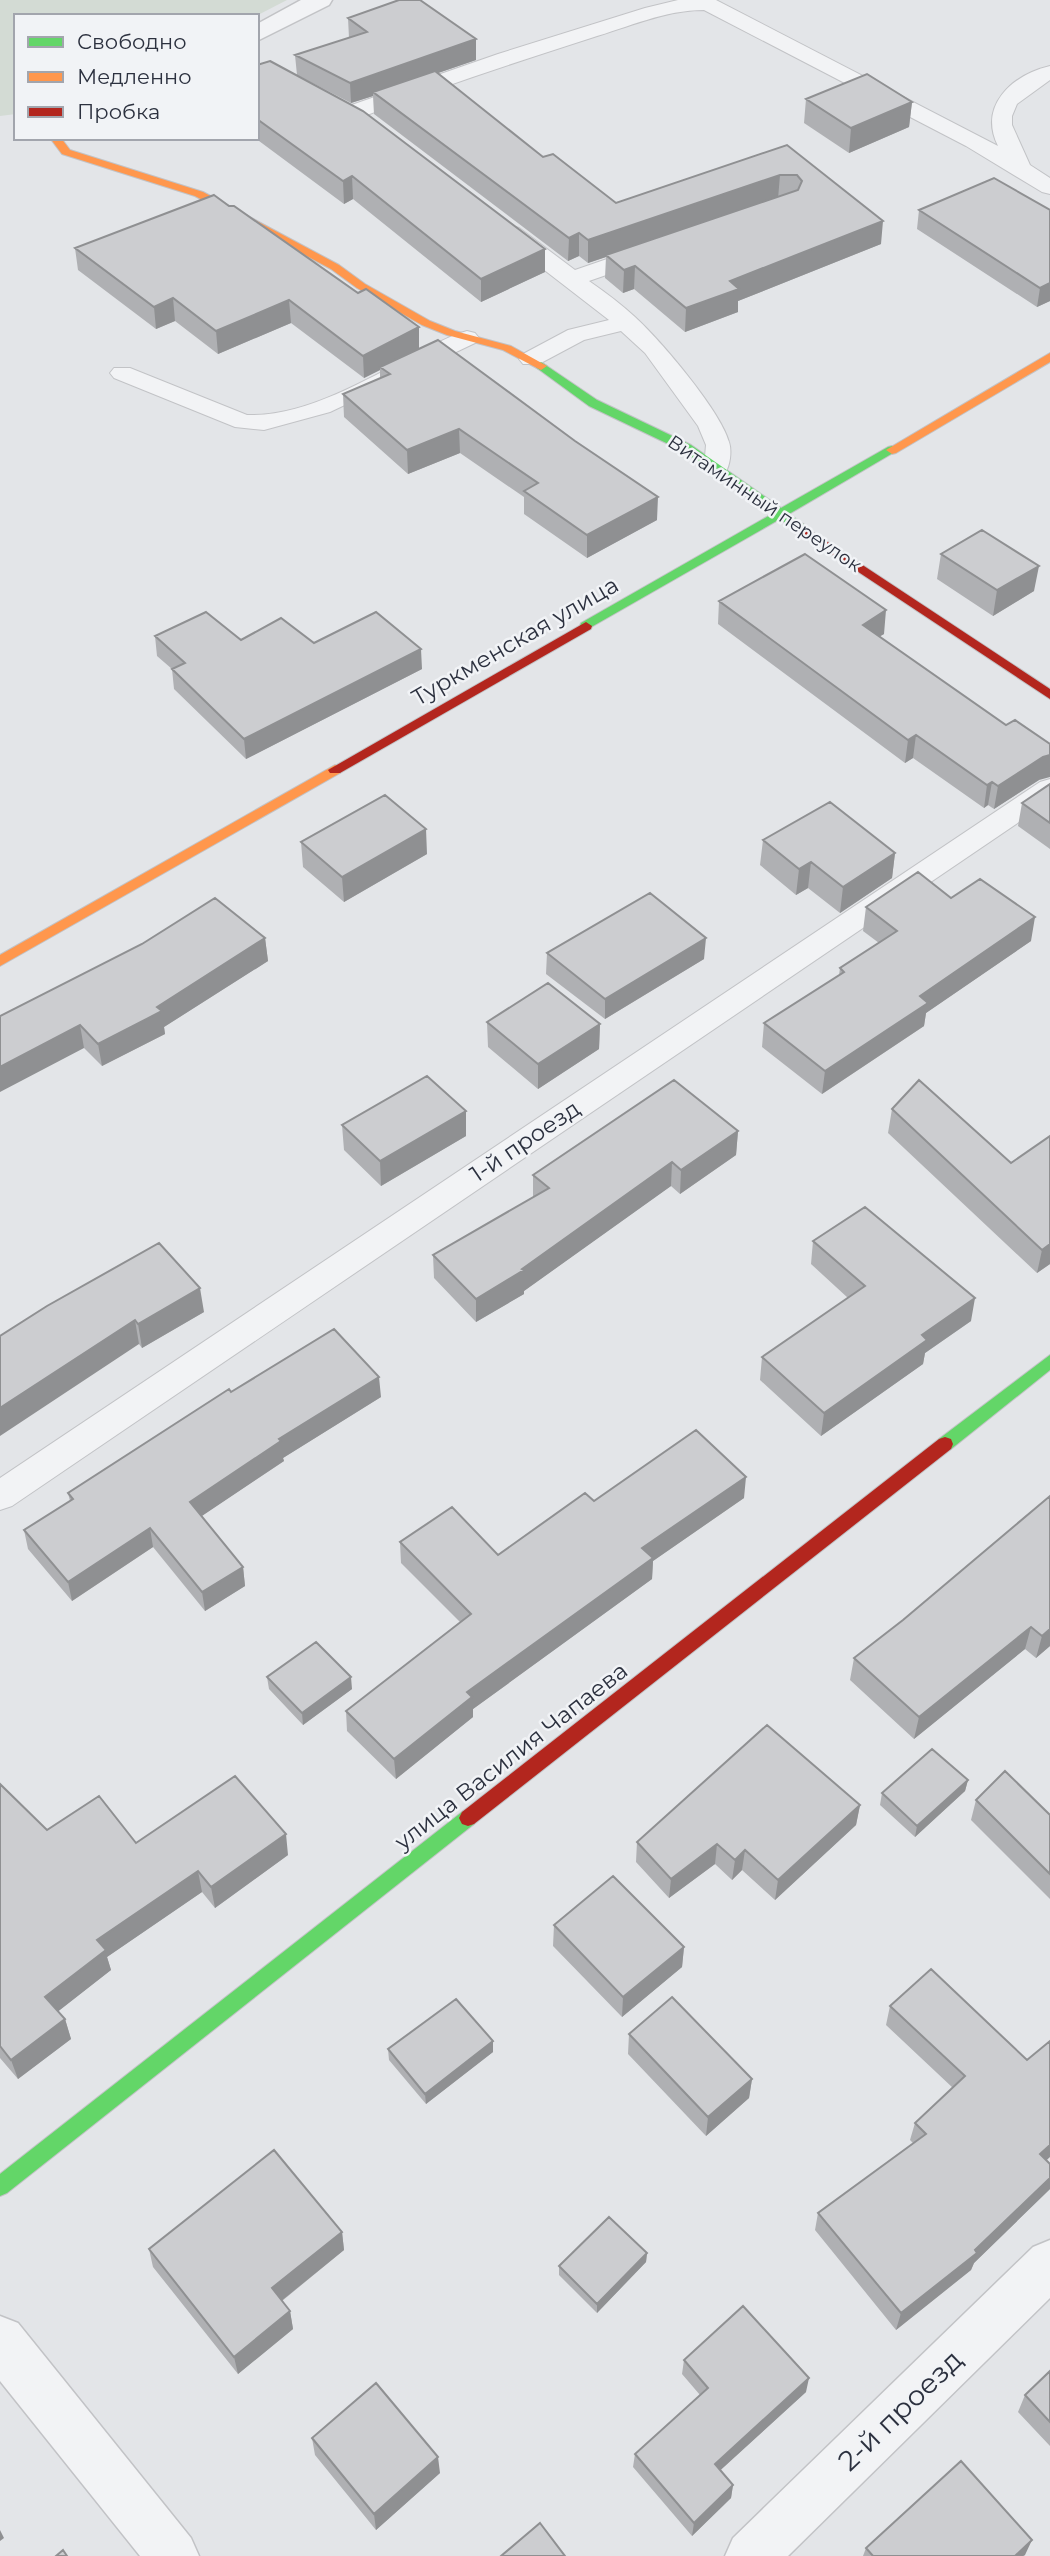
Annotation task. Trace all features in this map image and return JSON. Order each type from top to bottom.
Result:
[{"type":"street","points":[[259,33],[320,0]]},
{"type":"street","name":"Витаминный переулок","points":[[57,140],[66,152],[199,194],[335,267],[405,313],[451,333],[507,348],[531,359],[593,402],[661,433],[716,468],[781,515],[1050,695]]},
{"type":"street","name":"Туркменская улица","points":[[0,961],[781,515],[1050,357]]},
{"type":"street","name":"улица Василия Чапаева","points":[[0,2186],[1050,1361]]},
{"type":"street","name":"2-й проезд","points":[[751,2556],[1050,2264]]},
{"type":"street","points":[[0,2341],[173,2556]]},
{"type":"lane","points":[[373,126],[341,109],[675,7],[708,4],[974,141],[1050,187]]},
{"type":"lane","points":[[1021,170],[1000,123],[1004,109],[1011,98],[1032,81],[1050,72]]},
{"type":"lane","points":[[496,221],[627,322],[653,348],[710,425],[718,445],[716,468]]},
{"type":"lane","points":[[572,279],[673,244]]},
{"type":"lane","points":[[531,359],[576,335],[627,322]]},
{"type":"lane","points":[[122,373],[243,422],[255,425],[271,424],[313,411],[467,338]]},
{"type":"lane","name":"1-й проезд","points":[[0,1496],[1050,788]]},
{"type":"shaded area","points":[[0,0],[287,0],[259,14],[14,14],[14,114],[0,116]]},
{"type":"building","points":[[399,0],[420,0],[476,39],[350,83],[295,55],[367,32],[348,18]]},
{"type":"building","points":[[270,61],[363,111],[545,249],[481,279],[352,176],[343,181],[259,120],[259,64]]},
{"type":"building","points":[[435,71],[543,157],[553,154],[616,203],[787,145],[883,221],[730,281],[739,289],[686,308],[635,266],[624,270],[606,255],[798,190],[802,181],[797,175],[780,175],[588,240],[579,233],[569,238],[373,92]]},
{"type":"building","points":[[867,74],[912,102],[851,128],[806,99]]},
{"type":"building","points":[[994,178],[1050,210],[1050,283],[1040,288],[919,210]]},
{"type":"building","points":[[214,195],[229,206],[234,206],[358,293],[366,289],[419,327],[363,356],[289,300],[216,331],[173,298],[154,307],[75,248]]},
{"type":"building","points":[[438,340],[575,441],[658,497],[587,535],[524,491],[538,483],[459,429],[407,450],[343,394],[390,374],[380,367]]},
{"type":"building","points":[[982,530],[1039,566],[997,590],[941,554]]},
{"type":"building","points":[[805,554],[886,610],[863,625],[1006,725],[1015,720],[1050,744],[1050,755],[998,786],[992,782],[987,785],[916,735],[908,740],[719,601]]},
{"type":"building","points":[[206,612],[241,640],[281,618],[314,643],[376,612],[421,649],[244,739],[172,669],[185,663],[155,636]]},
{"type":"building","points":[[1050,784],[1050,823],[1022,803]]},
{"type":"building","points":[[385,795],[426,829],[342,877],[301,842]]},
{"type":"building","points":[[830,802],[895,853],[843,887],[811,862],[799,869],[763,840]]},
{"type":"building","points":[[918,872],[951,898],[980,879],[1035,917],[920,996],[928,1003],[825,1071],[764,1023],[844,972],[840,968],[897,931],[866,907]]},
{"type":"building","points":[[650,893],[706,938],[605,999],[547,953]]},
{"type":"building","points":[[215,898],[265,938],[157,1007],[162,1011],[98,1044],[80,1025],[0,1067],[0,1016],[142,944]]},
{"type":"building","points":[[548,983],[600,1024],[538,1064],[487,1022]]},
{"type":"building","points":[[427,1076],[466,1111],[380,1161],[342,1125]]},
{"type":"building","points":[[674,1080],[738,1131],[681,1170],[672,1162],[522,1269],[524,1270],[476,1299],[433,1255],[549,1188],[533,1175]]},
{"type":"building","points":[[919,1080],[1011,1163],[1050,1136],[1050,1244],[1042,1250],[892,1109]]},
{"type":"building","points":[[865,1207],[975,1298],[922,1335],[927,1340],[824,1413],[762,1357],[865,1286],[813,1241]]},
{"type":"building","points":[[159,1243],[200,1288],[138,1324],[135,1320],[0,1408],[0,1336],[47,1306]]},
{"type":"building","points":[[334,1329],[379,1377],[279,1439],[281,1441],[190,1502],[243,1567],[202,1592],[150,1528],[68,1582],[24,1530],[73,1499],[68,1493],[229,1389],[231,1392]]},
{"type":"building","points":[[696,1430],[746,1477],[642,1548],[653,1558],[467,1692],[472,1697],[394,1759],[346,1711],[471,1614],[400,1542],[452,1507],[498,1555],[585,1493],[594,1501]]},
{"type":"building","points":[[1050,1496],[1050,1629],[1042,1636],[1031,1627],[919,1717],[854,1658]]},
{"type":"building","points":[[316,1642],[351,1677],[302,1713],[267,1677]]},
{"type":"building","points":[[767,1725],[860,1805],[778,1880],[745,1850],[735,1860],[717,1844],[671,1879],[637,1842]]},
{"type":"building","points":[[932,1749],[968,1780],[917,1826],[882,1793]]},
{"type":"building","points":[[1005,1771],[1050,1815],[1050,1874],[976,1800]]},
{"type":"building","points":[[235,1776],[286,1834],[211,1887],[198,1871],[97,1940],[106,1950],[45,1997],[65,2019],[11,2060],[0,2046],[0,1784],[47,1830],[99,1796],[136,1843]]},
{"type":"building","points":[[613,1876],[684,1947],[623,1997],[554,1925]]},
{"type":"building","points":[[931,1969],[1027,2060],[1050,2041],[1050,2145],[1040,2154],[1050,2164],[1050,2178],[975,2250],[977,2253],[901,2313],[818,2213],[926,2134],[915,2123],[965,2076],[890,2006]]},
{"type":"building","points":[[672,1997],[752,2079],[708,2117],[629,2034]]},
{"type":"building","points":[[456,1999],[493,2041],[425,2094],[388,2049]]},
{"type":"building","points":[[274,2150],[342,2232],[272,2288],[290,2311],[234,2357],[149,2249]]},
{"type":"building","points":[[609,2217],[647,2253],[597,2304],[559,2266]]},
{"type":"building","points":[[743,2306],[809,2378],[715,2464],[733,2485],[694,2523],[635,2454],[708,2388],[684,2360]]},
{"type":"building","points":[[1050,2371],[1050,2422],[1025,2395]]},
{"type":"building","points":[[376,2383],[438,2457],[374,2514],[312,2438]]},
{"type":"building","points":[[961,2461],[1032,2540],[1015,2556],[873,2556],[866,2548]]},
{"type":"building","points":[[540,2523],[565,2556],[501,2556]]},
{"type":"building","points":[[63,2550],[67,2556],[56,2556]]},
{"type":"traffic: fast","points":[[541,366],[593,403],[687,448],[808,533]]},
{"type":"traffic: fast","points":[[586,626],[892,450]]},
{"type":"traffic: fast","points":[[945,1444],[1050,1361]]},
{"type":"traffic: fast","points":[[0,2186],[468,1818]]},
{"type":"traffic: slow","points":[[57,140],[66,152],[199,194],[335,267],[361,286],[426,323],[451,333],[507,348],[541,366]]},
{"type":"traffic: slow","points":[[892,450],[1050,357]]},
{"type":"traffic: slow","points":[[0,961],[335,770]]},
{"type":"traffic: jam","points":[[808,533],[1050,695]]},
{"type":"traffic: jam","points":[[335,770],[586,626]]},
{"type":"traffic: jam","points":[[468,1818],[945,1444]]}]
